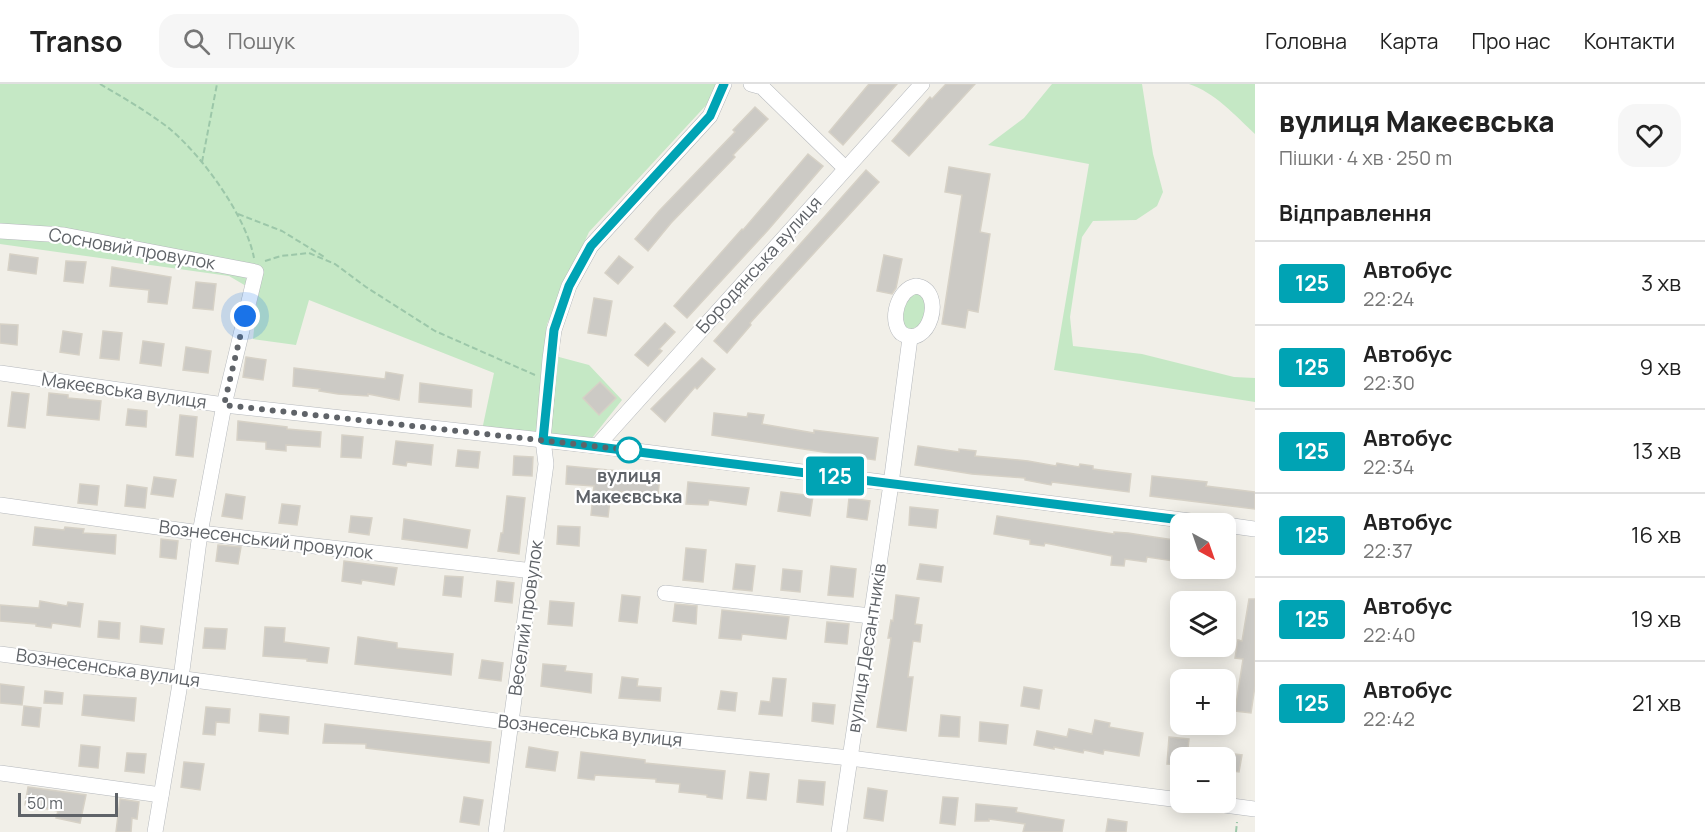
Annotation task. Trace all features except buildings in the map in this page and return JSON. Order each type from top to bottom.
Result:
[{"type":"street","name":"Веселий провулок","points":[[496,832],[546,464],[543,440],[554,330],[569,286],[591,246],[710,116],[724,84]]},
{"type":"street","points":[[751,84],[762,87],[845,168]]},
{"type":"street","name":"Бородянська вулиця","points":[[597,446],[922,84]]},
{"type":"street","name":"Сосновий провулок","points":[[0,231],[64,235],[227,266],[256,268]]},
{"type":"street","points":[[155,832],[181,678],[200,533],[224,405],[256,268]]},
{"type":"street","name":"вулиця Десантників","points":[[839,832],[894,464],[910,338]]},
{"type":"street","name":"Макеєвська вулиця","points":[[0,373],[224,405],[597,446],[1170,518]]},
{"type":"street","name":"Вознесенський провулок","points":[[0,505],[200,533],[533,571]]},
{"type":"street","points":[[1236,526],[1255,529]]},
{"type":"street","points":[[665,593],[871,616]]},
{"type":"street","name":"Вознесенська вулиця","points":[[0,654],[512,723],[850,758],[1170,799]]},
{"type":"street","points":[[0,773],[161,795]]},
{"type":"street","points":[[1236,806],[1255,808]]},
{"type":"path","points":[[100,84],[170,130],[202,162],[238,214],[252,245],[256,268],[281,256],[309,253],[335,264]]},
{"type":"path","points":[[202,162],[217,84]]},
{"type":"path","points":[[238,214],[282,231],[435,331],[531,374],[549,379]]},
{"type":"green space","points":[[0,84],[718,84],[710,101],[589,232],[547,324],[544,353],[589,365],[622,400],[588,443],[482,430],[494,373],[309,300],[296,345],[253,339],[258,293],[229,276],[0,244]]},
{"type":"green space","points":[[1052,84],[1142,84],[1153,154],[1163,192],[1157,206],[1136,220],[1093,221],[1082,237],[1070,317],[1073,346],[1142,354],[1234,377],[1255,378],[1255,402],[1054,370],[1089,164],[988,145],[1024,118]]},
{"type":"green space","points":[[1189,84],[1255,84],[1255,134],[1216,99]]},
{"type":"green space","points":[[918,292],[927,302],[922,324],[908,331],[901,320],[905,301]]},
{"type":"bus line","name":"125","points":[[724,84],[710,116],[591,246],[569,286],[554,330],[543,440],[1170,519]]},
{"type":"place","name":"вулиця Макеєвська","points":[[629,450]]},
{"type":"route","points":[[245,316],[224,405],[629,450]]}]
